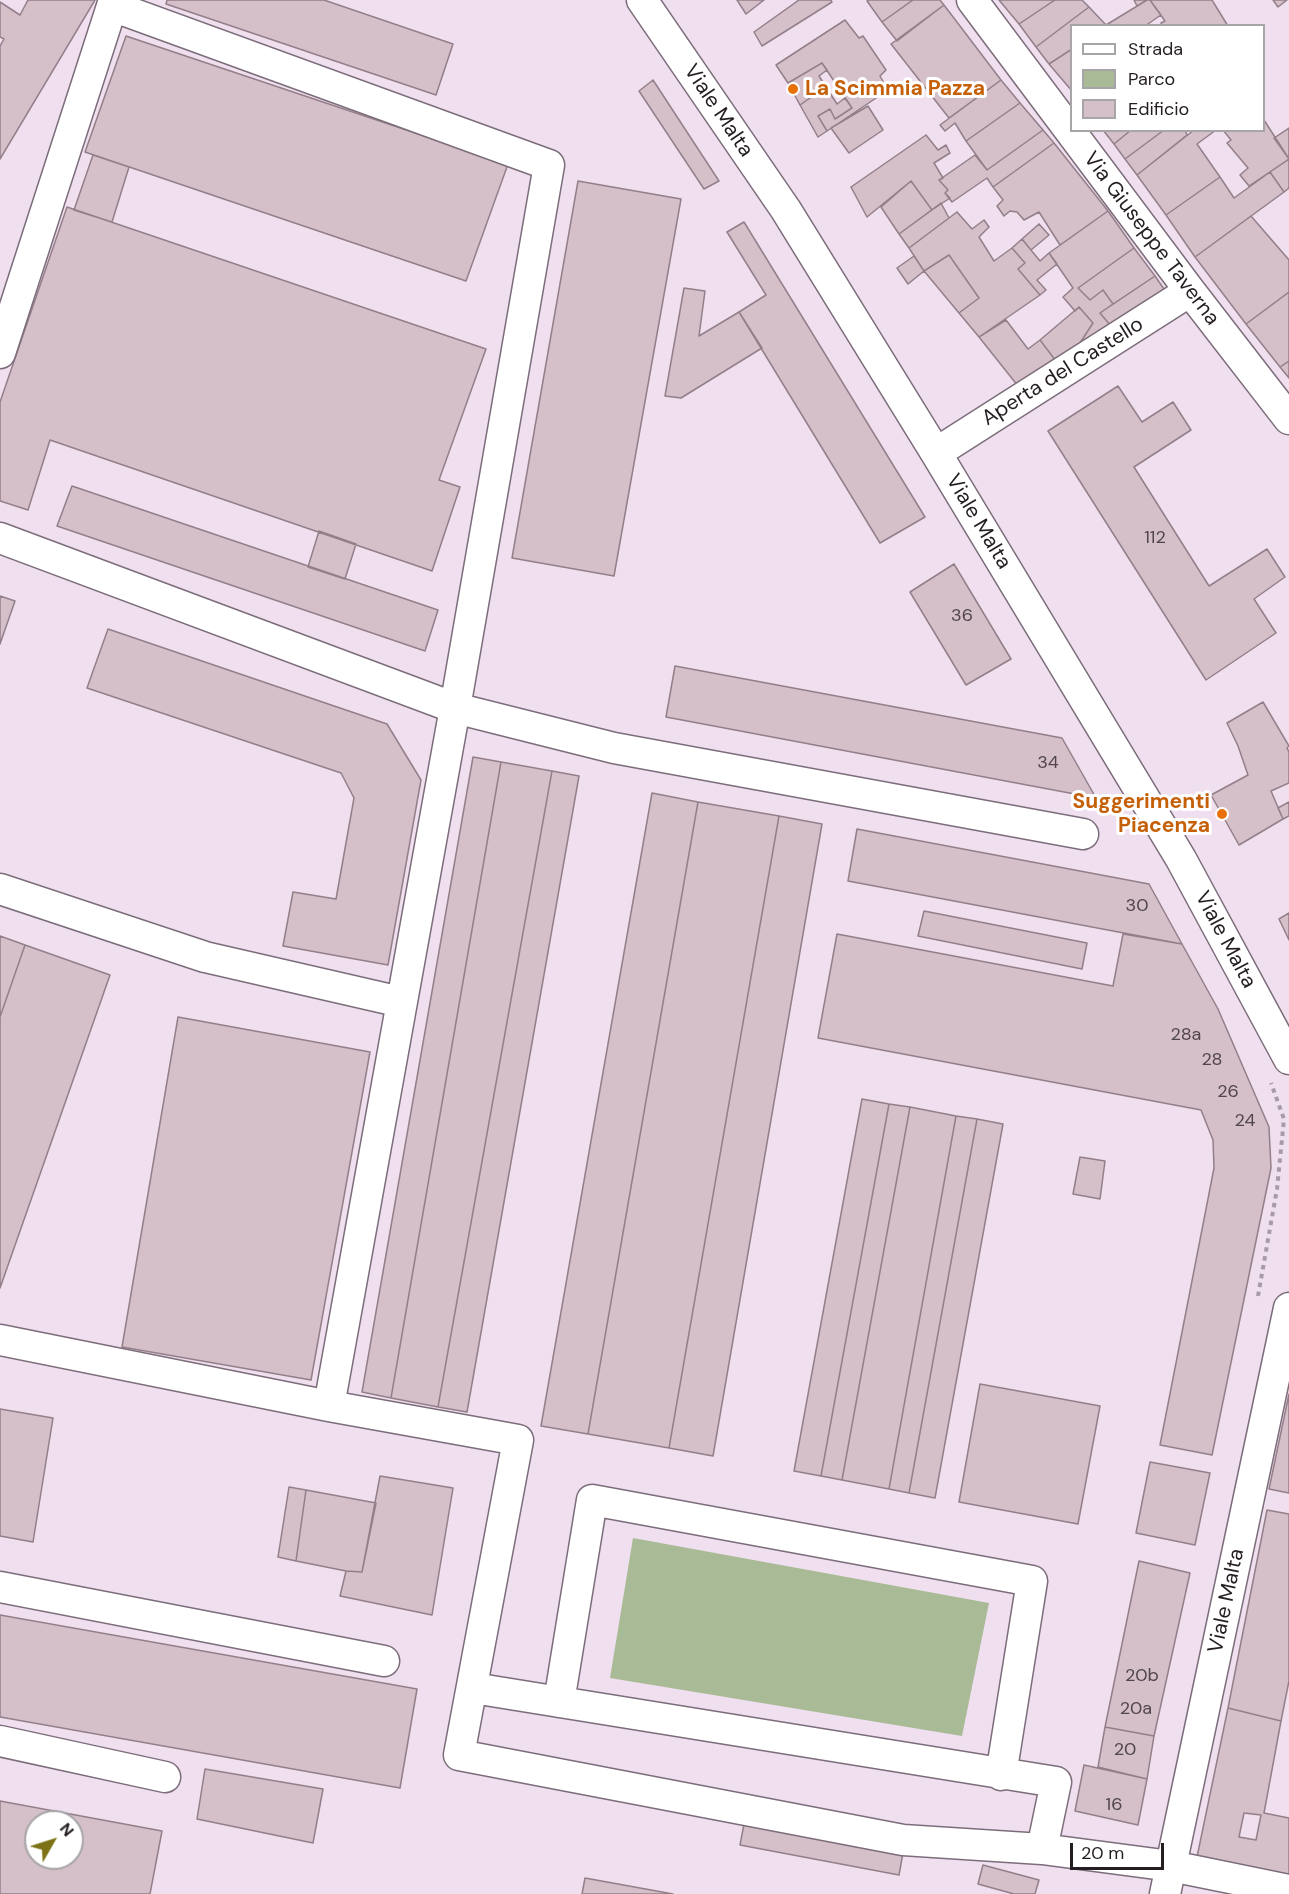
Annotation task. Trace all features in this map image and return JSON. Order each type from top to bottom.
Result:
[{"type":"street","name":"Viale Malta","points":[[642,0],[786,210],[1181,859],[1279,1069]]},
{"type":"street","name":"Via Giuseppe Taverna","points":[[972,0],[1070,131]]},
{"type":"street","points":[[0,353],[112,6],[549,165],[455,708],[329,1406]]},
{"type":"street","name":"Via Giuseppe Taverna","points":[[1071,132],[1289,419]]},
{"type":"street","name":"Aperta del Castello","points":[[936,453],[1190,291]]},
{"type":"street","points":[[0,538],[455,708],[614,748],[1083,834]]},
{"type":"street","points":[[0,889],[205,957],[402,1002]]},
{"type":"street","name":"Viale Malta","points":[[1168,1880],[1289,1308]]},
{"type":"street","points":[[0,1340],[329,1406],[518,1440],[459,1755],[903,1840],[1042,1849],[1168,1880],[1289,1890]]},
{"type":"street","points":[[559,1702],[592,1500],[1032,1581],[1000,1775]]},
{"type":"street","points":[[0,1587],[384,1661]]},
{"type":"street","points":[[472,1688],[1000,1775],[1056,1782],[1042,1849]]},
{"type":"street","points":[[0,1741],[165,1777]]},
{"type":"path","points":[[1257,1302],[1277,1189],[1284,1119],[1279,1069]]},
{"type":"green space","points":[[633,1538],[989,1603],[962,1736],[610,1678]]},
{"type":"building","points":[[28,0],[95,0],[0,159],[0,46],[4,39],[0,37],[0,2],[20,15]]},
{"type":"building","points":[[167,0],[324,0],[453,44],[436,95],[166,4]]},
{"type":"building","points":[[737,0],[764,0],[746,14]]},
{"type":"building","points":[[799,0],[831,0],[832,2],[762,46],[754,32]]},
{"type":"building","points":[[913,0],[882,22],[867,1]]},
{"type":"building","points":[[913,0],[940,0],[944,5],[897,41],[882,22]]},
{"type":"building","points":[[999,0],[1055,0],[1019,24]]},
{"type":"building","points":[[1055,0],[1082,0],[1089,7],[1036,47],[1019,24]]},
{"type":"building","points":[[1134,0],[1147,0],[1137,6]]},
{"type":"building","points":[[1147,0],[1150,0],[1161,15],[1148,24],[1108,24]]},
{"type":"building","points":[[1150,0],[1212,0],[1227,24],[1161,24],[1165,21]]},
{"type":"building","points":[[1273,0],[1287,0],[1278,7]]},
{"type":"building","points":[[944,5],[1001,80],[949,118],[891,44]]},
{"type":"building","points":[[1089,7],[1105,24],[1070,24],[1070,50],[1049,64],[1036,47]]},
{"type":"building","points":[[845,20],[859,38],[863,36],[886,70],[880,76],[888,90],[827,131],[818,116],[830,109],[835,119],[852,108],[822,63],[788,83],[776,65]]},
{"type":"building","points":[[126,36],[508,164],[466,281],[85,152]]},
{"type":"building","points":[[1070,50],[1070,89],[1049,64]]},
{"type":"building","points":[[822,63],[827,70],[819,76],[826,87],[800,105],[788,83]]},
{"type":"building","points":[[653,80],[719,181],[704,189],[639,91]]},
{"type":"building","points":[[1001,80],[1020,103],[966,141],[955,123],[945,131],[940,125]]},
{"type":"building","points":[[826,87],[837,104],[845,98],[852,108],[835,119],[830,109],[818,116],[827,131],[818,137],[800,105]]},
{"type":"building","points":[[1020,103],[1043,130],[987,170],[966,141]]},
{"type":"building","points":[[868,106],[883,130],[849,153],[831,128]]},
{"type":"building","points":[[1265,122],[1289,159],[1249,186],[1240,175],[1248,168],[1227,143],[1231,140],[1225,132],[1265,132]]},
{"type":"building","points":[[1289,128],[1289,159],[1274,138]]},
{"type":"building","points":[[1043,130],[1054,143],[993,187],[987,178],[952,202],[945,193],[948,190],[939,180],[975,155],[987,170]]},
{"type":"building","points":[[1105,132],[1129,132],[1114,144]]},
{"type":"building","points":[[1129,132],[1161,132],[1125,159],[1114,144]]},
{"type":"building","points":[[1161,132],[1186,132],[1187,135],[1137,175],[1125,159]]},
{"type":"building","points":[[1191,132],[1213,132],[1197,144],[1220,177],[1166,215],[1137,175]]},
{"type":"building","points":[[926,135],[938,150],[946,145],[950,153],[934,163],[943,178],[939,180],[948,190],[945,193],[950,198],[932,210],[911,181],[867,217],[851,187]]},
{"type":"building","points":[[1054,143],[1108,211],[1060,245],[1039,212],[1024,220],[1017,212],[1010,211],[1004,216],[997,206],[1003,200],[993,187]]},
{"type":"building","points":[[93,155],[129,167],[112,222],[74,210]]},
{"type":"building","points":[[1289,159],[1289,188],[1284,192],[1270,172]]},
{"type":"building","points":[[1270,172],[1284,192],[1195,257],[1166,215],[1220,177],[1234,198]]},
{"type":"building","points":[[578,181],[681,199],[614,576],[512,558]]},
{"type":"building","points":[[911,181],[932,210],[899,234],[881,207]]},
{"type":"building","points":[[941,203],[949,218],[909,248],[899,234]]},
{"type":"building","points":[[67,207],[486,349],[439,480],[460,487],[432,571],[50,440],[28,510],[0,501],[0,402]]},
{"type":"building","points":[[1108,211],[1134,248],[1078,288],[1090,300],[1103,290],[1113,304],[1100,313],[1110,325],[1078,346],[1093,323],[1079,307],[1075,311],[1063,297],[1073,288],[1049,253]]},
{"type":"building","points":[[957,212],[972,229],[984,220],[989,227],[979,237],[994,261],[1012,248],[1025,263],[1018,269],[1040,295],[979,337],[959,313],[979,298],[949,255],[924,271],[909,248]]},
{"type":"building","points":[[1251,216],[1289,260],[1289,292],[1246,324],[1195,257]]},
{"type":"building","points":[[744,222],[925,517],[880,543],[739,312],[766,295],[727,232]]},
{"type":"building","points":[[1039,224],[1049,235],[1031,250],[1022,239]]},
{"type":"building","points":[[1022,239],[1040,261],[1049,253],[1057,264],[1037,280],[1046,290],[1040,295],[1018,269],[1025,263],[1012,248]]},
{"type":"building","points":[[1134,248],[1155,276],[1113,304],[1103,290],[1090,300],[1078,288]]},
{"type":"building","points":[[949,255],[979,298],[959,313],[924,271]]},
{"type":"building","points":[[914,256],[924,271],[908,284],[897,268]]},
{"type":"building","points":[[1155,276],[1166,292],[1110,325],[1100,313]]},
{"type":"building","points":[[684,288],[705,291],[699,336],[739,312],[762,348],[681,398],[665,396]]},
{"type":"building","points":[[1289,292],[1289,361],[1280,367],[1246,324]]},
{"type":"building","points":[[1079,307],[1093,323],[1078,346],[1056,361],[1040,340]]},
{"type":"building","points":[[1006,320],[1028,349],[1040,340],[1056,361],[1018,386],[979,337]]},
{"type":"building","points":[[1289,361],[1289,378],[1280,367]]},
{"type":"building","points":[[1118,386],[1142,422],[1173,402],[1191,430],[1134,467],[1209,586],[1267,549],[1285,577],[1254,599],[1276,633],[1206,680],[1048,431]]},
{"type":"building","points":[[72,486],[438,610],[425,651],[57,526]]},
{"type":"building","points":[[319,531],[356,544],[345,579],[308,567]]},
{"type":"building","points":[[954,564],[1011,659],[966,685],[910,592]]},
{"type":"building","points":[[0,596],[15,601],[0,644]]},
{"type":"building","points":[[108,629],[387,724],[421,780],[388,965],[283,946],[293,892],[336,899],[354,798],[341,773],[87,688]]},
{"type":"building","points":[[675,666],[1062,738],[1096,798],[666,717]]},
{"type":"building","points":[[1263,702],[1289,746],[1287,748],[1289,783],[1271,791],[1283,819],[1239,845],[1211,795],[1248,775],[1227,723]]},
{"type":"building","points":[[473,757],[501,762],[391,1398],[362,1392]]},
{"type":"building","points":[[501,762],[552,771],[438,1407],[391,1398]]},
{"type":"building","points":[[552,771],[579,776],[467,1412],[438,1407]]},
{"type":"building","points":[[652,793],[698,802],[588,1434],[541,1426]]},
{"type":"building","points":[[698,802],[779,816],[669,1448],[588,1434]]},
{"type":"building","points":[[1289,802],[1289,816],[1283,819],[1278,808]]},
{"type":"building","points":[[779,816],[822,824],[713,1456],[669,1448]]},
{"type":"building","points":[[857,829],[1149,884],[1182,944],[848,881]]},
{"type":"building","points":[[924,911],[1087,943],[1082,969],[918,936]]},
{"type":"building","points":[[1289,913],[1289,940],[1279,919]]},
{"type":"building","points":[[837,934],[1113,986],[1123,934],[1182,944],[1218,1009],[1269,1127],[1271,1168],[1212,1455],[1160,1445],[1214,1168],[1213,1140],[1201,1110],[818,1038]]},
{"type":"building","points":[[0,936],[25,945],[0,1017]]},
{"type":"building","points":[[25,945],[110,975],[0,1288],[0,1017]]},
{"type":"building","points":[[178,1017],[370,1052],[311,1380],[122,1347]]},
{"type":"building","points":[[862,1099],[889,1104],[821,1476],[794,1471]]},
{"type":"building","points":[[889,1104],[910,1107],[842,1480],[821,1476]]},
{"type":"building","points":[[910,1107],[956,1116],[889,1489],[842,1480]]},
{"type":"building","points":[[956,1116],[977,1119],[909,1493],[889,1489]]},
{"type":"building","points":[[977,1119],[1003,1124],[935,1498],[909,1493]]},
{"type":"building","points":[[1080,1157],[1105,1161],[1100,1199],[1073,1194]]},
{"type":"building","points":[[980,1384],[1100,1406],[1078,1524],[959,1502]]},
{"type":"building","points":[[1289,1394],[1289,1493],[1269,1489]]},
{"type":"building","points":[[0,1409],[53,1418],[33,1542],[0,1536]]},
{"type":"building","points":[[1150,1462],[1210,1473],[1195,1545],[1136,1533]]},
{"type":"building","points":[[380,1476],[453,1488],[432,1615],[340,1596],[346,1571],[362,1572]]},
{"type":"building","points":[[289,1487],[306,1490],[296,1561],[278,1557]]},
{"type":"building","points":[[306,1490],[376,1503],[362,1572],[296,1561]]},
{"type":"building","points":[[1267,1510],[1289,1514],[1289,1681],[1281,1721],[1228,1708]]},
{"type":"building","points":[[1139,1561],[1190,1573],[1154,1736],[1105,1727]]},
{"type":"building","points":[[0,1615],[417,1689],[400,1788],[0,1717]]},
{"type":"building","points":[[1228,1708],[1281,1721],[1264,1813],[1289,1818],[1289,1876],[1197,1857]]},
{"type":"building","points":[[1105,1727],[1154,1736],[1147,1779],[1098,1767]]},
{"type":"building","points":[[1084,1765],[1147,1779],[1138,1825],[1075,1811]]},
{"type":"building","points":[[205,1769],[323,1789],[313,1843],[197,1819]]},
{"type":"building","points":[[0,1801],[49,1810],[24,1810],[24,1870],[84,1870],[84,1817],[162,1831],[150,1894],[0,1894]]},
{"type":"building","points":[[1244,1813],[1261,1815],[1256,1840],[1239,1837]]},
{"type":"building","points":[[744,1824],[903,1853],[899,1875],[740,1845]]},
{"type":"building","points":[[983,1865],[1039,1880],[1035,1894],[1014,1894],[978,1884]]},
{"type":"building","points":[[585,1878],[673,1894],[582,1894]]},
{"type":"place","name":"La Scimmia Pazza","points":[[793,89]]},
{"type":"place","name":"Suggerimenti Piacenza","points":[[1222,814]]}]
